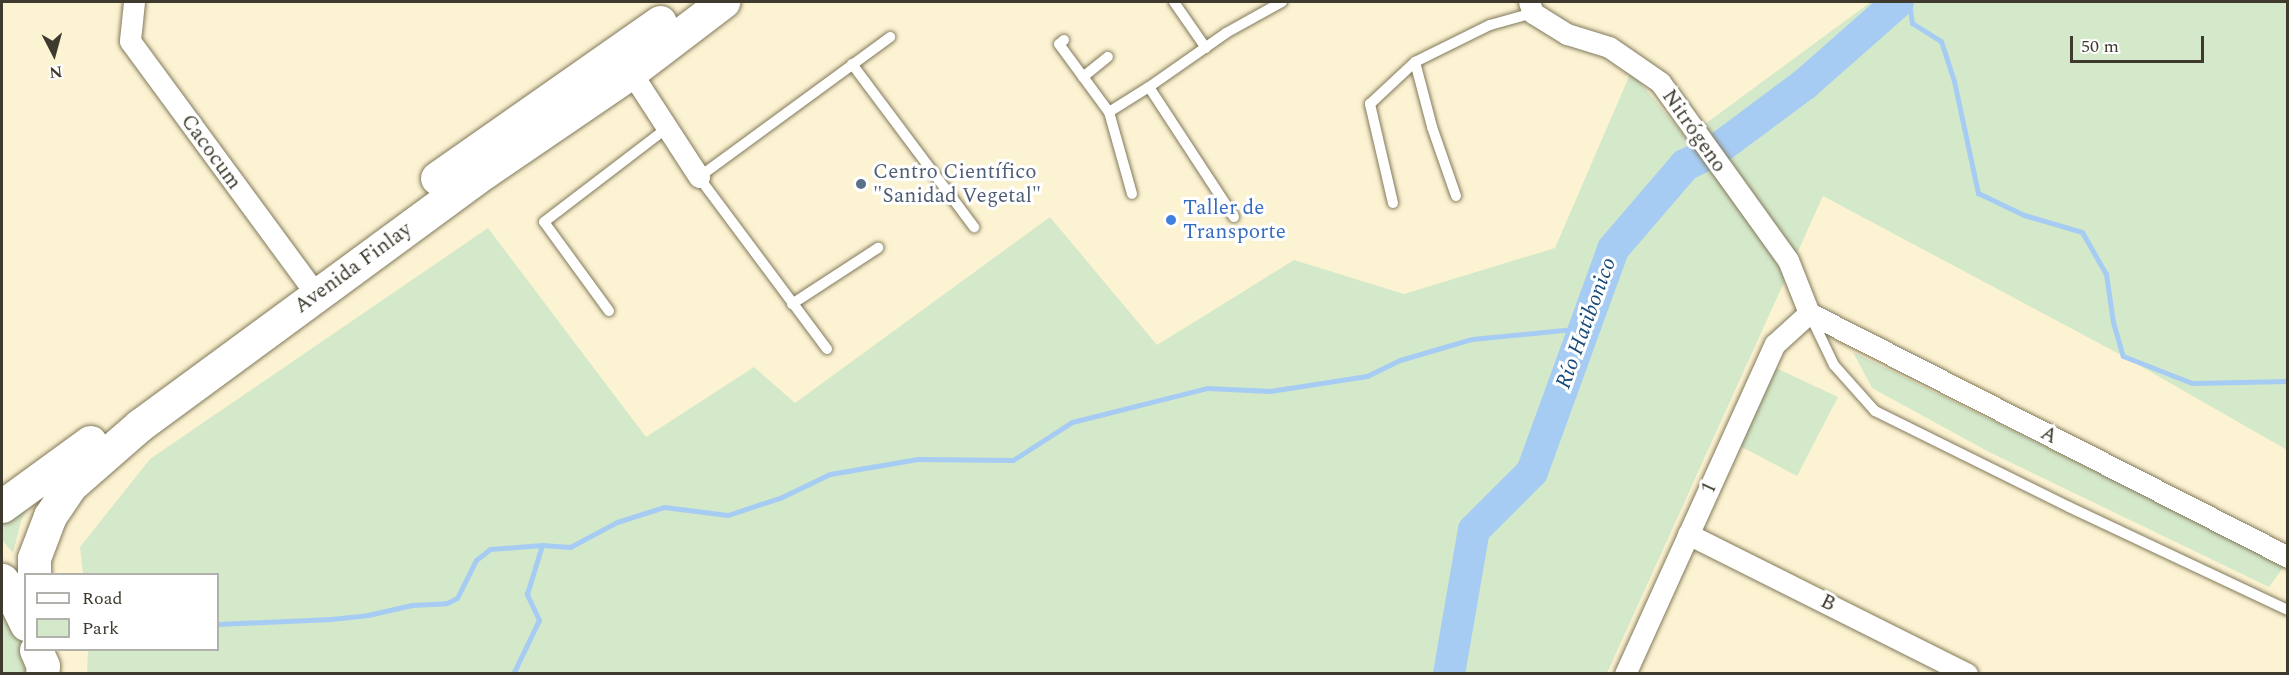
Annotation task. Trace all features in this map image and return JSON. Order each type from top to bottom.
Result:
[{"type":"main road","name":"Avenida Finlay","points":[[624,63],[688,2]]},
{"type":"main road","name":"Avenida Finlay","points":[[34,573],[34,558],[50,516],[70,486],[140,425],[495,136],[624,63],[723,2]]},
{"type":"main road","name":"Avenida Finlay","points":[[2,506],[309,286]]},
{"type":"main road","points":[[2,580],[24,620]]},
{"type":"street","name":"Cacocum","points":[[134,2],[130,41],[309,286]]},
{"type":"street","name":"Nitrógeno","points":[[1531,7],[1567,34],[1609,47],[1660,82],[1721,170],[1788,260],[1809,313]]},
{"type":"street","points":[[624,63],[699,177]]},
{"type":"street","name":"1","points":[[1624,674],[1775,344],[1809,313]]},
{"type":"street","name":"A","points":[[1809,313],[2288,557]]},
{"type":"street","name":"B","points":[[1688,534],[1967,674]]},
{"type":"lane","points":[[1174,2],[1206,48]]},
{"type":"lane","points":[[1109,112],[1206,48],[1282,2]]},
{"type":"lane","points":[[1393,203],[1370,104],[1415,62],[1531,7]]},
{"type":"lane","points":[[827,349],[699,177],[890,37]]},
{"type":"lane","points":[[1064,40],[1059,44],[1109,112],[1132,194]]},
{"type":"lane","points":[[1083,77],[1108,57]]},
{"type":"lane","points":[[1415,62],[1432,127],[1456,196]]},
{"type":"lane","points":[[852,64],[974,227]]},
{"type":"lane","points":[[1149,87],[1234,217]]},
{"type":"lane","points":[[609,311],[544,222],[667,128]]},
{"type":"lane","points":[[792,304],[878,248]]},
{"type":"lane","points":[[1809,313],[1834,365],[1875,411],[2069,507],[2288,610]]},
{"type":"green space","points":[[1868,2],[2287,2],[2287,450],[2123,356],[1823,196],[1607,673],[87,673],[88,651],[219,651],[219,573],[83,573],[80,547],[150,459],[488,228],[646,437],[754,367],[795,403],[1050,217],[1157,345],[1294,260],[1404,294],[1555,248],[1631,72],[1686,138]]},
{"type":"green space","points":[[1853,352],[2285,565],[2269,587],[1989,452],[1872,388]]},
{"type":"green space","points":[[1774,367],[1838,397],[1797,476],[1734,443]]},
{"type":"green space","points":[[48,471],[21,521],[13,553],[2,540],[2,503]]},
{"type":"green space","points":[[2,593],[7,600],[22,641],[25,673],[2,673]]},
{"type":"waterway","name":"Río Hatibonico","points":[[1449,674],[1474,530],[1532,472],[1613,249],[1685,165],[1715,151],[1805,84],[1898,2]]},
{"type":"waterway","points":[[1909,2],[1912,23],[1941,41],[1954,81],[1978,193],[2024,215],[2082,232],[2106,274],[2113,322],[2123,356],[2192,383],[2288,381]]},
{"type":"waterway","points":[[219,624],[331,619],[368,615],[412,605],[447,603],[457,598],[476,560],[490,549],[542,545],[570,547],[617,522],[664,507],[728,515],[782,497],[830,474],[918,459],[1013,460],[1072,422],[1207,388],[1270,391],[1367,376],[1400,360],[1472,339],[1585,328]]},
{"type":"waterway","points":[[513,674],[539,620],[527,594],[542,545]]},
{"type":"place","name":"Centro Científico \"Sanidad Vegetal\"","points":[[861,184]]},
{"type":"place","name":"Taller de Transporte","points":[[1171,220]]}]
